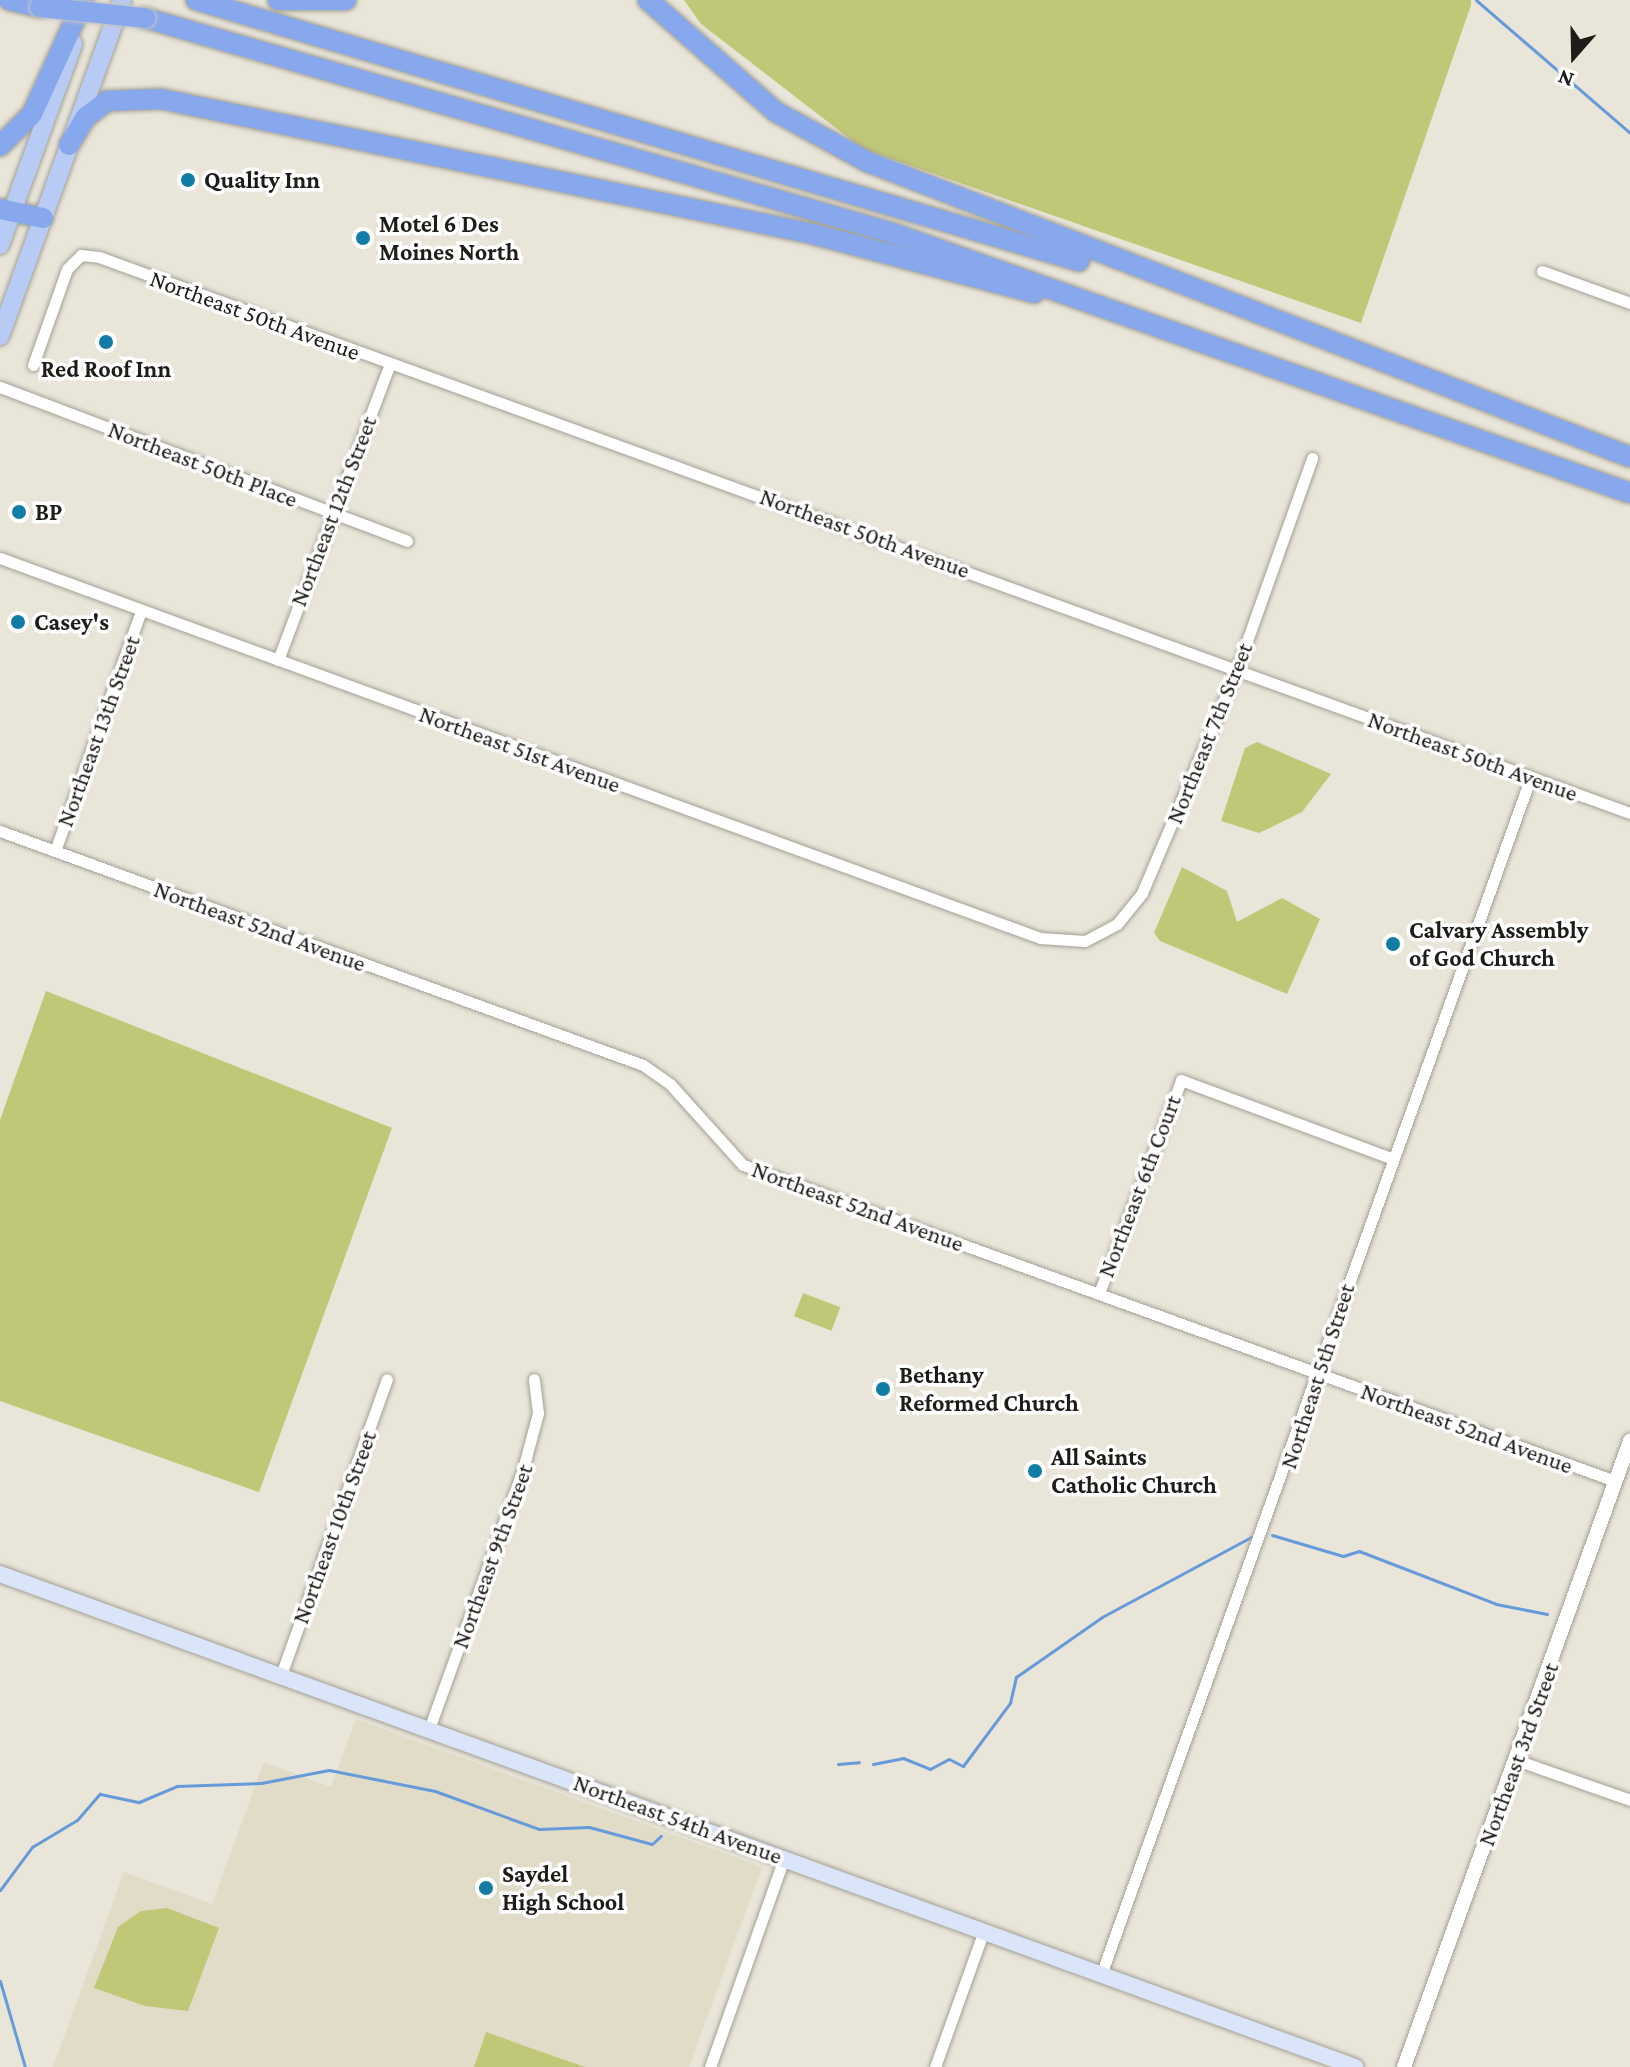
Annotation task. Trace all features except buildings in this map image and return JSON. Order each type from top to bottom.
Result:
[{"type":"highway","points":[[9,0],[40,7],[152,20]]},
{"type":"highway","points":[[0,146],[32,114],[84,0],[892,233],[1210,342],[1630,493]]},
{"type":"highway","points":[[196,0],[1221,303]]},
{"type":"highway","points":[[278,0],[346,0]]},
{"type":"highway","points":[[648,0],[714,64],[810,133],[1221,303],[1630,457]]},
{"type":"highway","points":[[69,145],[85,118],[107,101],[161,99],[872,248],[1210,342]]},
{"type":"highway","points":[[6,211],[43,218]]},
{"type":"highway","points":[[1476,398],[1630,447]]},
{"type":"highway","points":[[1467,436],[1630,507]]},
{"type":"main road","points":[[0,245],[6,211],[84,0]]},
{"type":"main road","points":[[0,336],[122,0]]},
{"type":"main road","name":"Northeast 54th Avenue","points":[[0,1574],[1102,1972],[1355,2067]]},
{"type":"street","name":"Northeast 50th Avenue","points":[[33,365],[72,262],[99,257],[1630,813]]},
{"type":"street","points":[[1542,271],[1630,303]]},
{"type":"street","name":"Northeast 12th Street","points":[[278,660],[390,363]]},
{"type":"street","name":"Northeast 50th Place","points":[[0,387],[407,541]]},
{"type":"street","name":"Northeast 7th Street","points":[[1040,938],[1085,941],[1130,911],[1237,669],[1312,458]]},
{"type":"street","name":"Northeast 51st Avenue","points":[[0,558],[1040,938]]},
{"type":"street","name":"Northeast 13th Street","points":[[55,851],[141,611]]},
{"type":"street","name":"Northeast 5th Street","points":[[1102,1972],[1391,1158],[1530,779]]},
{"type":"street","name":"Northeast 52nd Avenue","points":[[0,831],[643,1065],[670,1084],[743,1165],[1615,1481]]},
{"type":"street","name":"Northeast 6th Court","points":[[1099,1293],[1181,1080],[1391,1158]]},
{"type":"street","name":"Northeast 10th Street","points":[[281,1675],[387,1379]]},
{"type":"street","name":"Northeast 9th Street","points":[[429,1729],[523,1469],[538,1413],[534,1379]]},
{"type":"street","name":"Northeast 3rd Street","points":[[1404,2067],[1630,1441]]},
{"type":"street","points":[[1516,1760],[1630,1800]]},
{"type":"street","points":[[710,2067],[784,1858]]},
{"type":"street","points":[[935,2067],[984,1930]]},
{"type":"shaded area","name":"Saydel High School","points":[[356,1719],[762,1867],[689,2067],[53,2067],[124,1872],[212,1904],[264,1762],[331,1787]]},
{"type":"green space","points":[[684,0],[1471,0],[1471,5],[1361,323],[863,149],[701,24]]},
{"type":"green space","points":[[1257,742],[1331,774],[1302,812],[1259,833],[1221,821],[1245,748]]},
{"type":"green space","points":[[1182,867],[1227,891],[1237,922],[1282,898],[1320,919],[1287,994],[1160,941],[1154,933]]},
{"type":"green space","points":[[46,991],[392,1128],[259,1492],[0,1401],[0,1120]]},
{"type":"green space","points":[[803,1293],[840,1307],[831,1331],[794,1316]]},
{"type":"green space","points":[[167,1908],[219,1928],[188,2011],[145,2006],[94,1988],[118,1927],[141,1911]]},
{"type":"green space","points":[[486,2032],[553,2056],[585,2067],[474,2067]]},
{"type":"waterway","points":[[1476,0],[1630,133]]},
{"type":"waterway","points":[[873,1764],[903,1758],[930,1769],[949,1759],[963,1766],[1010,1703],[1016,1677],[1102,1617],[1255,1535]]},
{"type":"waterway","points":[[1272,1535],[1343,1556],[1359,1551],[1496,1604],[1547,1614]]},
{"type":"waterway","points":[[838,1764],[859,1762]]},
{"type":"waterway","points":[[0,1890],[32,1847],[77,1820],[100,1794],[139,1802],[177,1786],[261,1783],[329,1770],[435,1791],[539,1829],[589,1827],[652,1844],[661,1836]]},
{"type":"waterway","points":[[0,1981],[25,2067]]},
{"type":"place","name":"Quality Inn","points":[[188,180]]},
{"type":"place","name":"Motel 6 Des Moines North","points":[[363,238]]},
{"type":"place","name":"Red Roof Inn","points":[[106,342]]},
{"type":"place","name":"BP","points":[[19,512]]},
{"type":"place","name":"Casey's","points":[[18,622]]},
{"type":"place","name":"Calvary Assembly of God Church","points":[[1393,944]]},
{"type":"place","name":"Bethany Reformed Church","points":[[883,1389]]},
{"type":"place","name":"All Saints Catholic Church","points":[[1035,1471]]},
{"type":"place","name":"Saydel High School","points":[[486,1888]]}]
